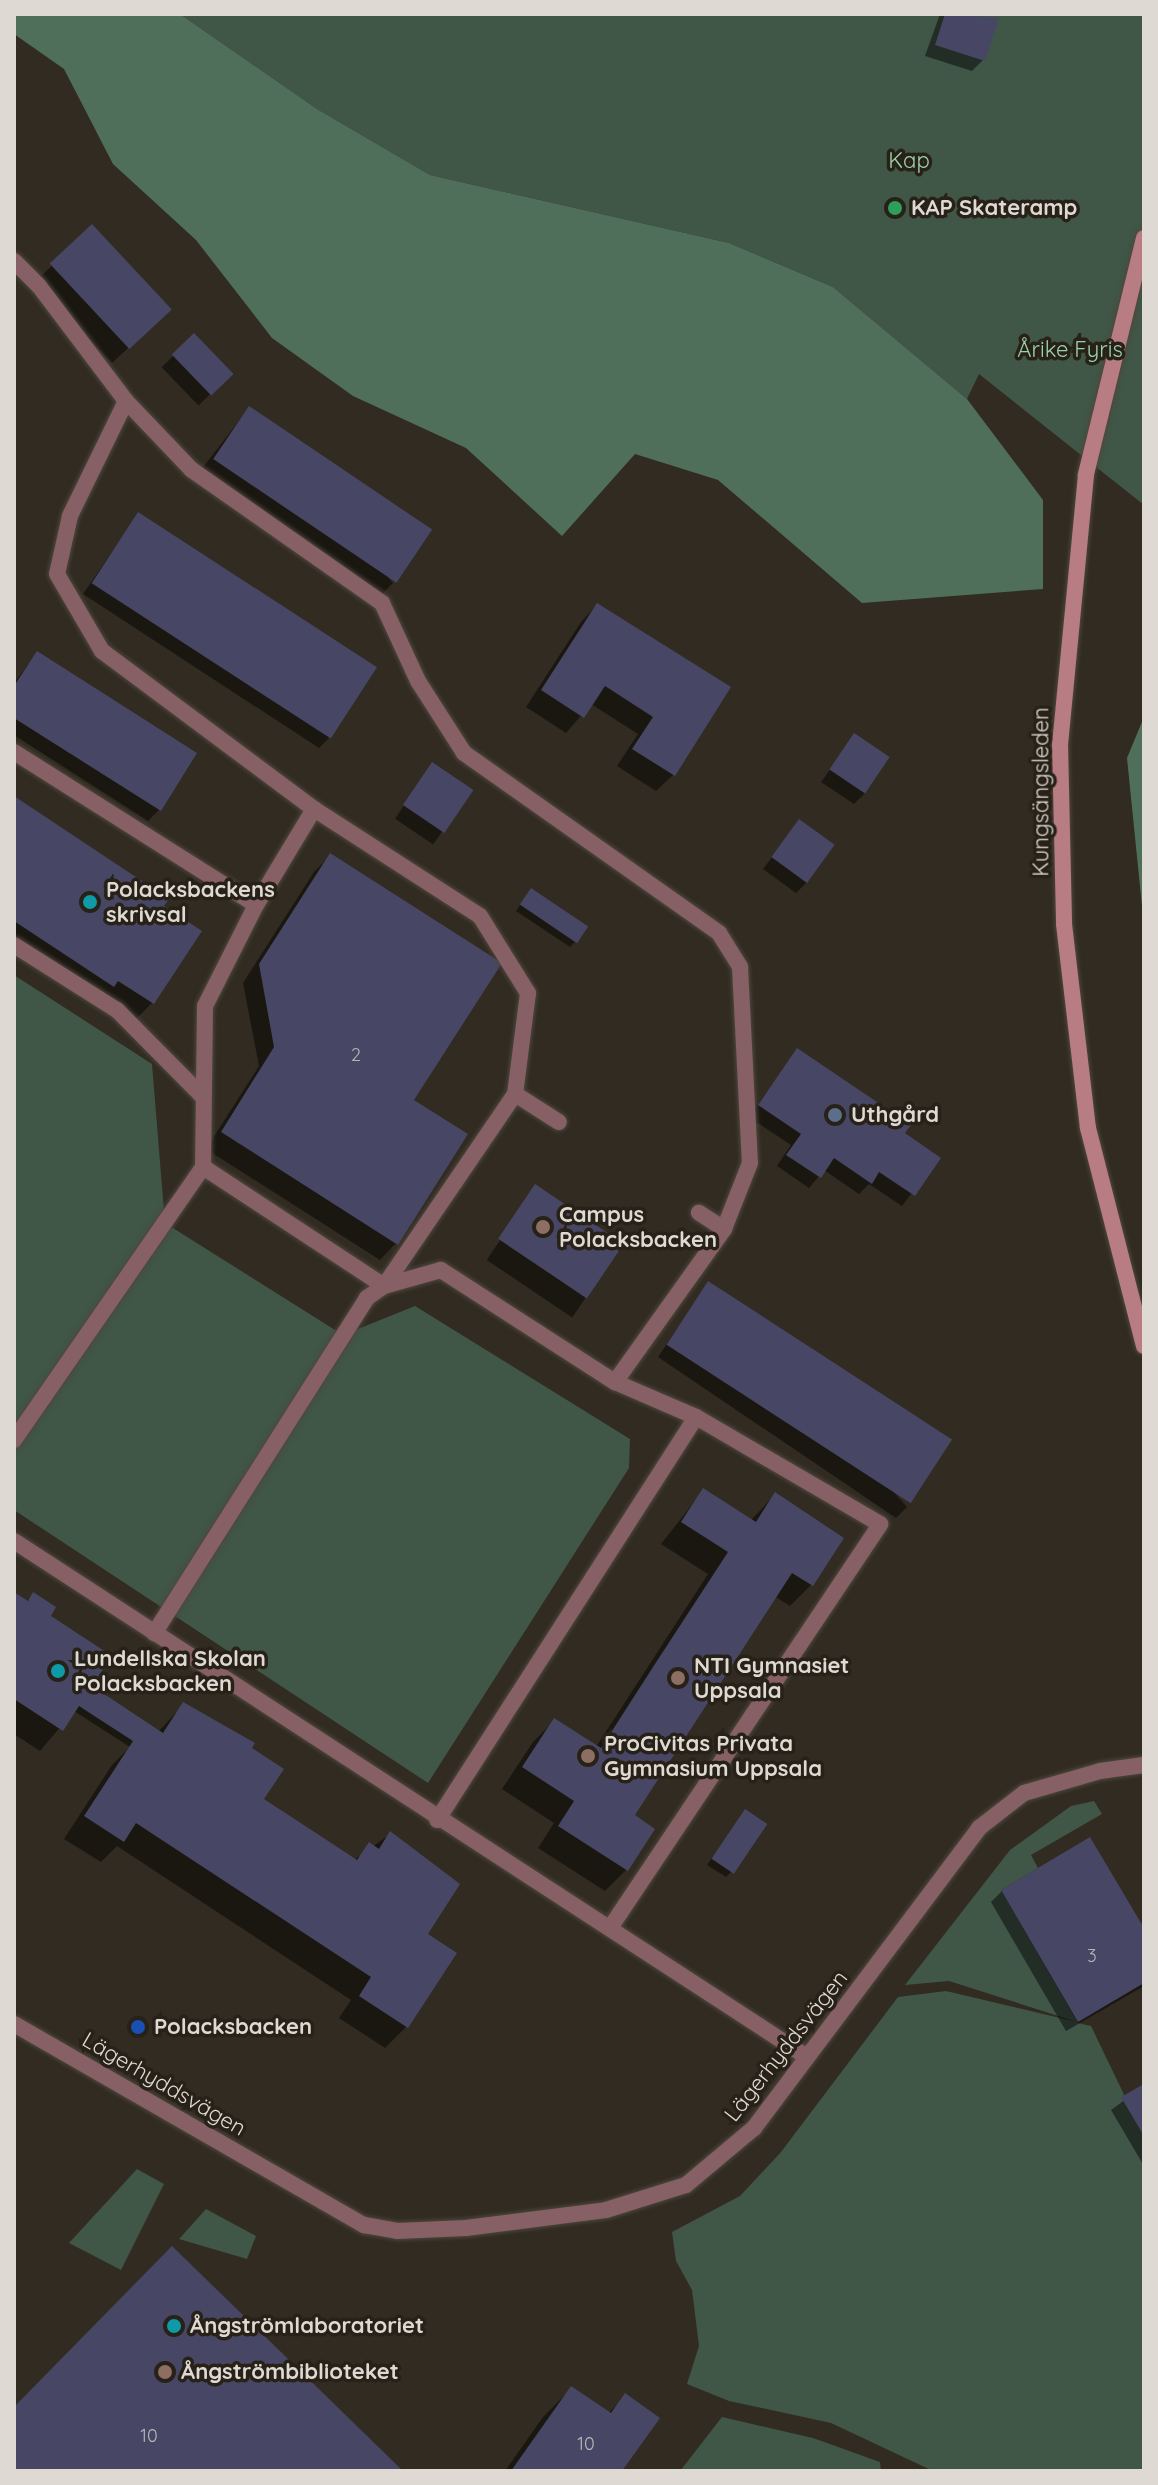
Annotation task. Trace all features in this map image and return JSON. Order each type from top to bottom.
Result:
[{"type":"main road","name":"Kungsängsleden","points":[[1144,238],[1086,475],[1060,744],[1064,924],[1088,1128],[1144,1346]]},
{"type":"street","points":[[14,261],[39,286],[126,401],[192,470],[382,603],[418,681],[464,753],[719,933],[740,967],[750,1163],[724,1229],[615,1382]]},
{"type":"street","points":[[126,401],[70,516],[57,574],[102,651],[314,809],[480,916],[528,993],[515,1094],[384,1286]]},
{"type":"street","points":[[14,752],[256,905]]},
{"type":"street","points":[[14,1440],[203,1167],[201,1095],[205,1006],[256,905],[314,809]]},
{"type":"street","points":[[14,945],[117,1010],[201,1095]]},
{"type":"street","points":[[515,1094],[559,1122]]},
{"type":"street","points":[[203,1167],[384,1286]]},
{"type":"street","points":[[699,1213],[724,1229]]},
{"type":"street","points":[[154,1633],[367,1298],[384,1286],[441,1270],[615,1382],[696,1417],[880,1524],[610,1928]]},
{"type":"street","points":[[437,1820],[696,1417]]},
{"type":"street","points":[[14,1541],[437,1820],[807,2057]]},
{"type":"street","name":"Lägerhyddsvägen","points":[[14,2024],[364,2225],[397,2231],[537,2222],[606,2210],[686,2185],[754,2128],[979,1828],[1024,1793],[1141,1765]]},
{"type":"green space","points":[[14,14],[180,14],[317,109],[430,175],[729,243],[833,287],[967,399],[1043,500],[1043,589],[862,603],[718,480],[635,454],[562,536],[466,448],[353,396],[272,338],[196,240],[113,164],[64,69],[14,34]]},
{"type":"green space","name":"Kap","points":[[180,14],[1144,14],[1144,505],[979,374],[967,399],[833,287],[729,243],[430,175],[317,109]]},
{"type":"green space","points":[[1144,717],[1144,926],[1127,758]]},
{"type":"green space","points":[[14,975],[152,1064],[165,1223],[343,1335],[415,1306],[630,1439],[629,1468],[428,1783],[14,1510]]},
{"type":"green space","points":[[1094,1801],[1102,1814],[1031,1855],[1038,1868],[1001,1890],[1078,2023],[1091,2026],[1144,2136],[1144,2471],[933,2471],[831,2423],[729,2401],[687,2384],[699,2346],[692,2290],[676,2261],[672,2232],[740,2196],[781,2152],[898,1997],[946,1991],[1077,2022],[949,1981],[905,1985],[1010,1850],[1071,1806]]},
{"type":"green space","points":[[137,2169],[164,2184],[121,2270],[69,2243]]},
{"type":"green space","points":[[206,2209],[256,2236],[247,2259],[179,2239]]},
{"type":"green space","points":[[722,2417],[813,2438],[880,2462],[881,2471],[680,2471]]},
{"type":"building","points":[[945,14],[999,18],[985,61],[935,45]]},
{"type":"building","points":[[92,224],[172,310],[129,349],[50,264]]},
{"type":"building","points":[[194,333],[234,374],[211,396],[172,355]]},
{"type":"building","points":[[249,406],[432,530],[396,583],[213,459]]},
{"type":"building","points":[[138,512],[377,667],[331,739],[92,583]]},
{"type":"building","points":[[597,603],[731,687],[675,776],[632,749],[653,717],[605,686],[584,718],[541,690]]},
{"type":"building","points":[[37,651],[197,753],[161,811],[14,718],[14,686]]},
{"type":"building","points":[[854,733],[890,757],[865,794],[829,769]]},
{"type":"building","points":[[432,762],[473,790],[444,833],[403,805]]},
{"type":"building","name":"Polacksbackens skrivsal","points":[[14,796],[169,899],[164,906],[202,931],[154,1004],[118,981],[114,987],[14,921]]},
{"type":"building","points":[[799,819],[835,845],[807,883],[771,857]]},
{"type":"building","points":[[330,853],[502,963],[414,1100],[468,1134],[398,1245],[221,1132],[274,1047],[259,964]]},
{"type":"building","points":[[531,888],[588,927],[577,943],[520,905]]},
{"type":"building","name":"Uthgård","points":[[797,1048],[911,1125],[905,1133],[941,1158],[915,1196],[879,1172],[872,1184],[834,1158],[821,1178],[786,1155],[801,1134],[758,1105]]},
{"type":"building","points":[[535,1184],[624,1244],[587,1299],[498,1239]]},
{"type":"building","points":[[708,1281],[952,1439],[911,1503],[667,1345]]},
{"type":"building","points":[[703,1488],[756,1522],[775,1492],[844,1538],[813,1586],[792,1573],[635,1815],[655,1829],[628,1871],[558,1826],[574,1801],[522,1767],[554,1718],[601,1748],[728,1552],[681,1522]]},
{"type":"building","points":[[14,1592],[28,1601],[33,1592],[56,1607],[51,1616],[112,1656],[92,1686],[163,1733],[183,1702],[255,1743],[252,1748],[284,1769],[264,1799],[357,1860],[369,1842],[379,1849],[390,1831],[460,1884],[428,1934],[457,1953],[408,2028],[359,1996],[371,1977],[136,1823],[124,1842],[84,1816],[133,1741],[79,1706],[63,1731],[14,1699]]},
{"type":"building","points":[[745,1809],[767,1824],[734,1874],[711,1859]]},
{"type":"building","points":[[1090,1837],[1144,1928],[1144,1983],[1078,2022],[1001,1890]]},
{"type":"building","points":[[1144,2084],[1144,2136],[1121,2097]]},
{"type":"building","name":"Ångströmlaboratoriet","points":[[172,2246],[403,2471],[14,2471],[14,2407]]},
{"type":"building","points":[[571,2386],[611,2413],[625,2393],[660,2418],[622,2471],[511,2471]]},
{"type":"place","name":"KAP Skateramp","points":[[895,208]]},
{"type":"place","name":"Polacksbackens skrivsal","points":[[90,902]]},
{"type":"place","name":"Uthgård","points":[[835,1115]]},
{"type":"place","name":"Campus Polacksbacken","points":[[543,1227]]},
{"type":"place","name":"Lundellska Skolan Polacksbacken","points":[[58,1671]]},
{"type":"place","name":"NTI Gymnasiet Uppsala","points":[[678,1678]]},
{"type":"place","name":"ProCivitas Privata Gymnasium Uppsala","points":[[588,1756]]},
{"type":"place","name":"Polacksbacken","points":[[138,2027]]},
{"type":"place","name":"Ångströmlaboratoriet","points":[[174,2326]]},
{"type":"place","name":"Ångströmbiblioteket","points":[[165,2372]]},
{"type":"park label","name":"Årike Fyris","points":[[1070,350]]}]
